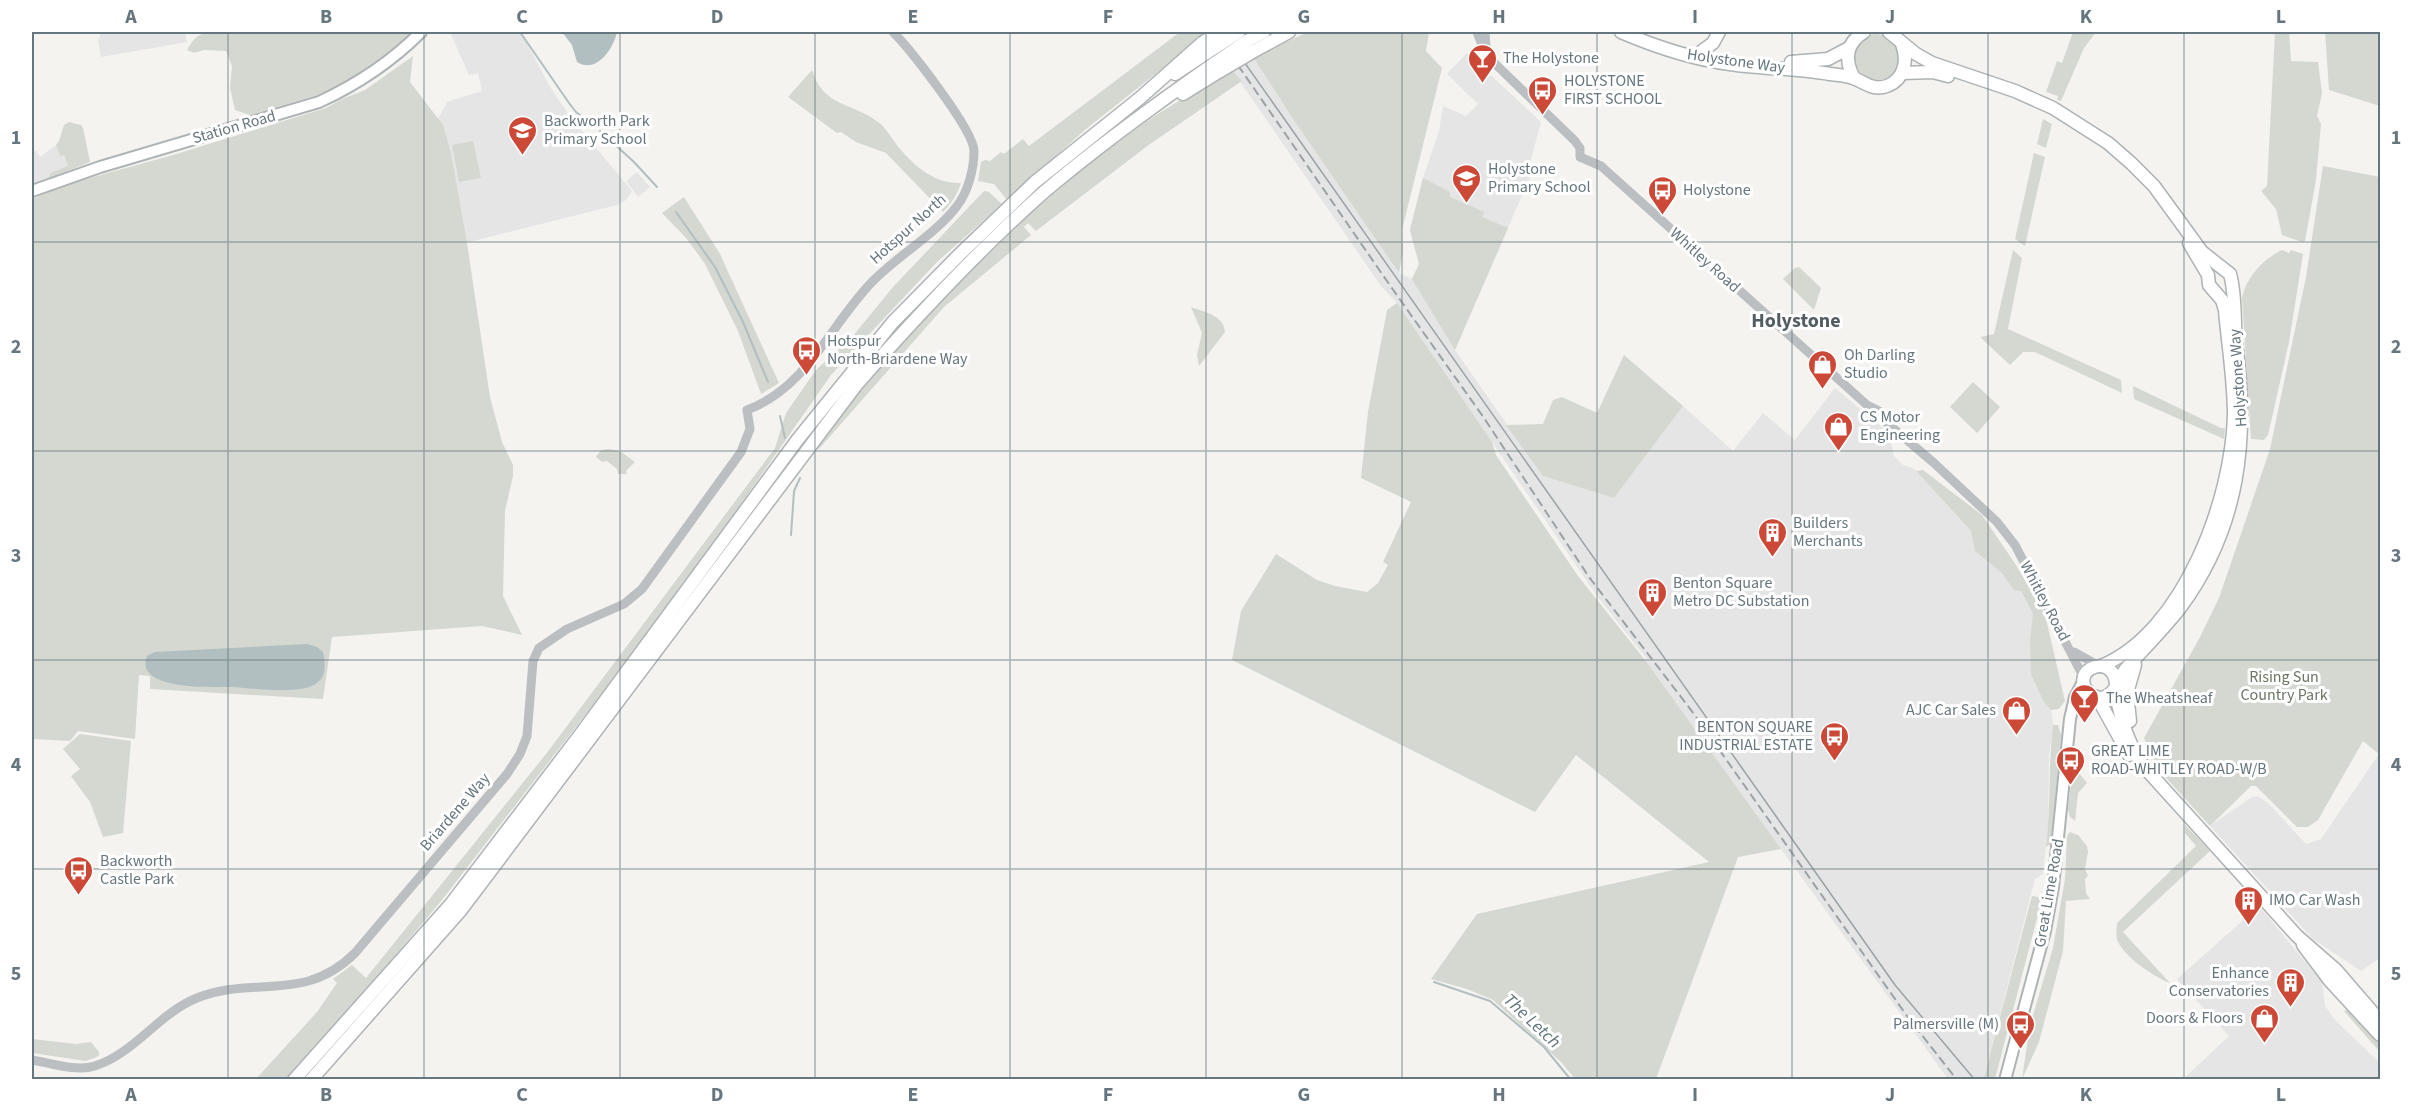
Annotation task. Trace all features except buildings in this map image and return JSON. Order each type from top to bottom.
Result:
[{"type":"main road","name":"Station Road","points":[[32,191],[122,160],[319,102],[345,90],[409,44],[421,32]]},
{"type":"main road","points":[[1211,57],[1219,32]]},
{"type":"main road","points":[[294,1080],[451,904],[580,735],[798,439],[893,322],[1035,182],[1140,98],[1211,57],[1264,32]]},
{"type":"main road","points":[[311,1080],[461,910],[856,384],[968,264],[1045,192],[1106,142],[1211,57],[1247,41],[1289,32]]},
{"type":"main road","name":"Holystone Way","points":[[1621,32],[1654,46],[1729,64],[1802,70],[1854,78],[1868,86],[1878,88],[1896,81],[1902,73],[1933,72],[2020,98],[2078,128],[2122,161],[2169,212],[2208,275],[2209,285],[2222,300],[2225,310],[2234,415],[2229,465],[2219,510],[2204,549],[2173,603],[2134,646],[2100,666]]},
{"type":"main road","name":"Holystone Way","points":[[1638,32],[1661,42],[1730,57],[1800,63],[1828,59],[1849,48],[1852,41],[1864,32]]},
{"type":"main road","points":[[1702,51],[1713,43],[1719,32]]},
{"type":"main road","name":"Holystone Way","points":[[1889,32],[1902,44],[1932,63],[2015,91],[2053,108],[2108,143],[2154,186],[2202,252],[2230,274],[2242,399],[2241,443],[2234,490],[2215,546],[2193,588],[2168,623],[2126,670],[2115,687]]},
{"type":"main road","points":[[1902,44],[1906,58],[1902,73]]},
{"type":"main road","points":[[1849,48],[1847,58],[1854,78]]},
{"type":"main road","points":[[2208,275],[2215,269],[2224,268]]},
{"type":"main road","points":[[2216,291],[2226,290],[2231,285]]},
{"type":"main road","points":[[2139,656],[2128,684],[2126,699],[2128,712],[2136,740],[2159,785]]},
{"type":"main road","points":[[2159,785],[2133,750],[2123,724],[2113,674],[2108,668],[2100,666],[2090,669],[2084,680],[2087,691],[2095,697],[2130,758],[2222,850],[2348,992],[2380,1021]]},
{"type":"main road","name":"Great Lime Road","points":[[2005,1080],[2045,931],[2053,887],[2074,703],[2084,680]]},
{"type":"main road","points":[[2074,703],[2081,698],[2106,696],[2115,687]]},
{"type":"main road","points":[[2348,992],[2380,1034]]},
{"type":"street","name":"Hotspur North","points":[[747,410],[771,399],[793,382],[863,291],[897,258],[949,215],[964,195],[971,171],[973,143],[955,112],[900,36],[892,32]]},
{"type":"street","name":"Whitley Road","points":[[1477,32],[1483,51],[1575,141],[1580,148],[1580,158],[1601,166],[1867,405],[1881,412],[1887,423],[1934,463],[1996,522],[2014,544],[2054,622],[2072,651],[2084,680]]},
{"type":"street","name":"Whitley Road","points":[[1485,32],[1487,48],[1496,65]]},
{"type":"street","name":"Briardene Way","points":[[32,1060],[79,1067],[94,1066],[120,1052],[181,1006],[194,999],[221,992],[304,983],[333,971],[348,960],[517,760],[529,727],[533,661],[539,648],[567,629],[624,604],[642,588],[741,452],[750,429],[747,410]]},
{"type":"street","name":"Whitley Road","points":[[2072,651],[2100,666]]},
{"type":"shaded area","points":[[101,32],[185,32],[187,42],[101,57],[98,42]]},
{"type":"shaded area","name":"Backworth Park Primary School","points":[[450,32],[521,32],[550,87],[572,119],[632,191],[626,200],[617,205],[457,245],[438,119],[447,102],[482,91],[478,73],[469,75]]},
{"type":"shaded area","points":[[562,32],[617,32],[612,46],[603,58],[597,63],[584,65],[577,62],[572,45]]},
{"type":"shaded area","name":"BENTON SQUARE INDUSTRIAL ESTATE","points":[[1467,53],[1541,122],[1529,167],[1533,170],[1455,350],[1543,476],[1614,498],[1683,406],[1733,451],[1763,413],[1795,440],[1835,388],[1889,433],[1894,456],[1903,465],[1913,468],[1971,531],[2004,559],[2041,629],[2053,725],[2049,755],[2048,826],[2043,874],[2035,879],[1984,1076],[1986,1079],[1948,1079],[1645,662],[1646,658],[1597,596],[1397,303],[1381,286],[1232,70],[1253,57],[1399,273],[1412,279],[1419,264],[1410,230],[1423,178],[1439,131],[1443,106],[1466,116],[1478,104],[1447,74]]},
{"type":"shaded area","points":[[56,145],[70,170],[32,186],[32,153],[36,150],[40,157]]},
{"type":"shaded area","points":[[637,172],[650,187],[638,197],[626,181]]},
{"type":"shaded area","points":[[307,644],[323,652],[325,668],[318,682],[301,689],[276,690],[177,685],[152,676],[146,667],[147,656],[155,652]]},
{"type":"shaded area","points":[[2379,754],[2380,958],[2361,971],[2313,939],[2210,826],[2252,797],[2257,796],[2267,802],[2306,844],[2321,839]]},
{"type":"shaded area","points":[[2259,906],[2322,982],[2325,1006],[2335,1020],[2380,1063],[2380,1079],[2183,1079],[2229,1036],[2177,979]]},
{"type":"green space","points":[[214,32],[228,34],[413,32],[337,89],[250,115],[235,110],[230,88],[232,66],[226,51],[204,50],[194,53],[187,50],[198,36]]},
{"type":"green space","points":[[1180,32],[1204,32],[1206,34],[1086,129],[1007,200],[994,184],[978,181],[981,162],[990,161],[1001,152],[1004,154],[1023,139],[1029,146]]},
{"type":"green space","points":[[1308,32],[1429,32],[1426,51],[1442,68],[1402,230],[1403,252],[1399,273],[1253,57]]},
{"type":"green space","points":[[2073,32],[2096,32],[2084,48],[2061,101],[2057,100],[2058,96],[2046,92],[2057,61],[2062,63]]},
{"type":"green space","points":[[2275,32],[2289,32],[2291,61],[2318,62],[2322,93],[2317,116],[2321,124],[2316,180],[2305,241],[2302,242],[2282,235],[2276,209],[2261,191],[2267,186]]},
{"type":"green space","points":[[2325,32],[2380,32],[2380,106],[2329,90]]},
{"type":"green space","points":[[1877,34],[1893,41],[1900,57],[1893,73],[1877,80],[1861,73],[1854,57],[1861,41]]},
{"type":"green space","points":[[413,56],[410,82],[443,125],[451,153],[490,397],[502,442],[513,465],[513,476],[505,511],[503,596],[522,635],[482,626],[332,637],[323,699],[150,689],[150,676],[139,675],[135,739],[78,731],[70,741],[32,739],[32,199],[68,184],[173,155],[326,108],[365,90]]},
{"type":"green space","points":[[812,70],[823,91],[878,122],[916,165],[941,180],[961,183],[954,199],[943,212],[886,153],[856,142],[841,132],[837,133],[788,97]]},
{"type":"green space","points":[[1232,70],[1242,81],[1150,144],[1036,231],[1028,223],[1024,227],[1031,235],[944,307],[818,450],[822,437],[918,323],[1025,219],[1092,161],[1150,119],[1223,73]]},
{"type":"green space","points":[[2043,119],[2052,124],[2046,148],[2037,144]]},
{"type":"green space","points":[[69,122],[81,125],[83,128],[90,162],[48,179],[51,173],[68,166],[64,155],[60,156],[56,145],[64,125]]},
{"type":"green space","points":[[473,141],[481,178],[459,182],[452,145]]},
{"type":"green space","points":[[2034,153],[2045,157],[2025,246],[2015,239]]},
{"type":"green space","name":"Rising Sun Country Park","points":[[2323,166],[2380,177],[2380,755],[2363,741],[2318,820],[2308,827],[2297,827],[2256,786],[2251,786],[2210,826],[2157,768],[2144,738],[2219,598],[2270,449],[2306,277]]},
{"type":"green space","points":[[1423,178],[1450,192],[1450,197],[1484,212],[1482,217],[1508,228],[1455,350],[1412,279],[1419,264],[1410,230]]},
{"type":"green space","points":[[984,191],[989,192],[1002,204],[936,263],[831,375],[725,527],[623,666],[442,900],[340,1021],[287,1079],[255,1080],[317,1012],[337,983],[333,979],[352,965],[366,978],[546,754],[775,448],[786,413],[816,370],[852,337],[893,287]]},
{"type":"green space","points":[[684,197],[720,254],[779,383],[761,394],[738,331],[705,264],[687,239],[662,213]]},
{"type":"green space","points":[[2013,250],[2022,258],[2008,329],[2121,380],[2122,393],[2035,352],[2023,352],[2010,365],[1980,337],[1994,334]]},
{"type":"green space","points":[[2282,250],[2303,254],[2289,342],[2268,435],[2264,440],[2251,439],[2242,297],[2256,270]]},
{"type":"green space","points":[[1799,267],[1821,288],[1814,310],[1783,279]]},
{"type":"green space","points":[[1397,303],[1492,442],[1496,455],[1578,576],[1645,660],[1781,849],[1738,857],[1656,1079],[1575,1079],[1561,1062],[1493,1000],[1467,989],[1431,979],[1477,914],[1709,862],[1576,755],[1535,812],[1232,660],[1241,611],[1276,554],[1317,580],[1367,592],[1378,583],[1388,565],[1383,562],[1411,502],[1361,478],[1368,412],[1387,310]]},
{"type":"green space","points":[[1191,307],[1217,318],[1224,326],[1225,332],[1199,366],[1197,355],[1202,333]]},
{"type":"green space","points":[[1624,355],[1683,406],[1614,498],[1543,476],[1506,425],[1543,424],[1553,400],[1562,397],[1597,413]]},
{"type":"green space","points":[[1973,382],[2000,407],[1977,433],[1950,407]]},
{"type":"green space","points":[[2133,386],[2225,428],[2224,439],[2134,399]]},
{"type":"green space","points":[[601,450],[620,451],[635,462],[626,471],[627,474],[618,474],[617,469],[607,461],[602,462],[596,457]]},
{"type":"green space","points":[[1923,470],[1982,515],[2016,565],[2045,614],[2065,701],[2059,709],[2051,710],[2044,702],[2031,674],[2030,641],[2033,614],[2021,591],[2014,590],[2002,573],[1975,551],[1971,531],[1916,471]]},
{"type":"green space","points":[[2053,725],[2058,725],[2061,735],[2051,844],[2046,847],[2050,756]]},
{"type":"green space","points":[[80,734],[131,741],[123,833],[103,837],[90,802],[71,776],[80,769],[63,749]]},
{"type":"green space","points":[[2079,773],[2087,783],[2078,793],[2075,821],[2070,817],[2068,810],[2072,776]]},
{"type":"green space","points":[[2185,825],[2210,851],[2123,932],[2170,983],[2149,972],[2127,954],[2117,940],[2117,923],[2196,846],[2185,833]]},
{"type":"green space","points":[[2070,832],[2078,835],[2087,846],[2085,869],[2088,876],[2085,879],[2086,893],[2090,899],[2066,901],[2063,951],[2039,1042],[2022,1079],[2030,1025],[2053,948],[2065,879],[2067,836]]},
{"type":"green space","points":[[2032,896],[2038,897],[2041,903],[1995,1079],[1986,1079],[1984,1077]]},
{"type":"green space","points":[[2348,1010],[2380,1043],[2380,1052],[2344,1011]]},
{"type":"green space","points":[[32,1039],[76,1044],[91,1042],[99,1052],[99,1056],[86,1061],[32,1053]]},
{"type":"waterway","points":[[520,32],[569,103],[591,124]]},
{"type":"waterway","points":[[600,131],[657,187]]},
{"type":"waterway","points":[[676,212],[715,267],[743,322],[768,382]]},
{"type":"waterway","points":[[780,416],[785,438]]},
{"type":"waterway","points":[[791,535],[794,491],[800,478]]},
{"type":"waterway","name":"The Letch","points":[[1434,982],[1490,1001],[1544,1047],[1571,1080]]},
{"type":"tram line","points":[[1223,32],[1895,985],[1975,1080]]},
{"type":"railway","points":[[1215,32],[1484,418],[1589,577],[1694,714],[1907,1016],[1957,1080]]},
{"type":"place","name":"The Holystone","points":[[1482,84]]},
{"type":"place","name":"HOLYSTONE FIRST SCHOOL","points":[[1543,116]]},
{"type":"place","name":"Backworth Park Primary School","points":[[523,156]]},
{"type":"place","name":"Holystone Primary School","points":[[1467,204]]},
{"type":"place","name":"Holystone","points":[[1662,216]]},
{"type":"place","name":"Hotspur North-Briardene Way","points":[[806,376]]},
{"type":"place","name":"Oh Darling Studio","points":[[1823,390]]},
{"type":"place","name":"CS Motor Engineering","points":[[1839,452]]},
{"type":"place","name":"Builders Merchants","points":[[1772,558]]},
{"type":"place","name":"Benton Square Metro DC Substation","points":[[1652,618]]},
{"type":"place","name":"The Wheatsheaf","points":[[2085,724]]},
{"type":"place","name":"AJC Car Sales","points":[[2017,736]]},
{"type":"place","name":"BENTON SQUARE INDUSTRIAL ESTATE","points":[[1834,762]]},
{"type":"place","name":"GREAT LIME ROAD-WHITLEY ROAD-W/B","points":[[2070,786]]},
{"type":"place","name":"Backworth Castle Park","points":[[79,896]]},
{"type":"place","name":"IMO Car Wash","points":[[2248,926]]},
{"type":"place","name":"Enhance Conservatories","points":[[2290,1008]]},
{"type":"place","name":"Doors & Floors","points":[[2264,1044]]},
{"type":"place","name":"Palmersville (M)","points":[[2020,1050]]},
{"type":"district","name":"Holystone","points":[[1796,321]]}]
